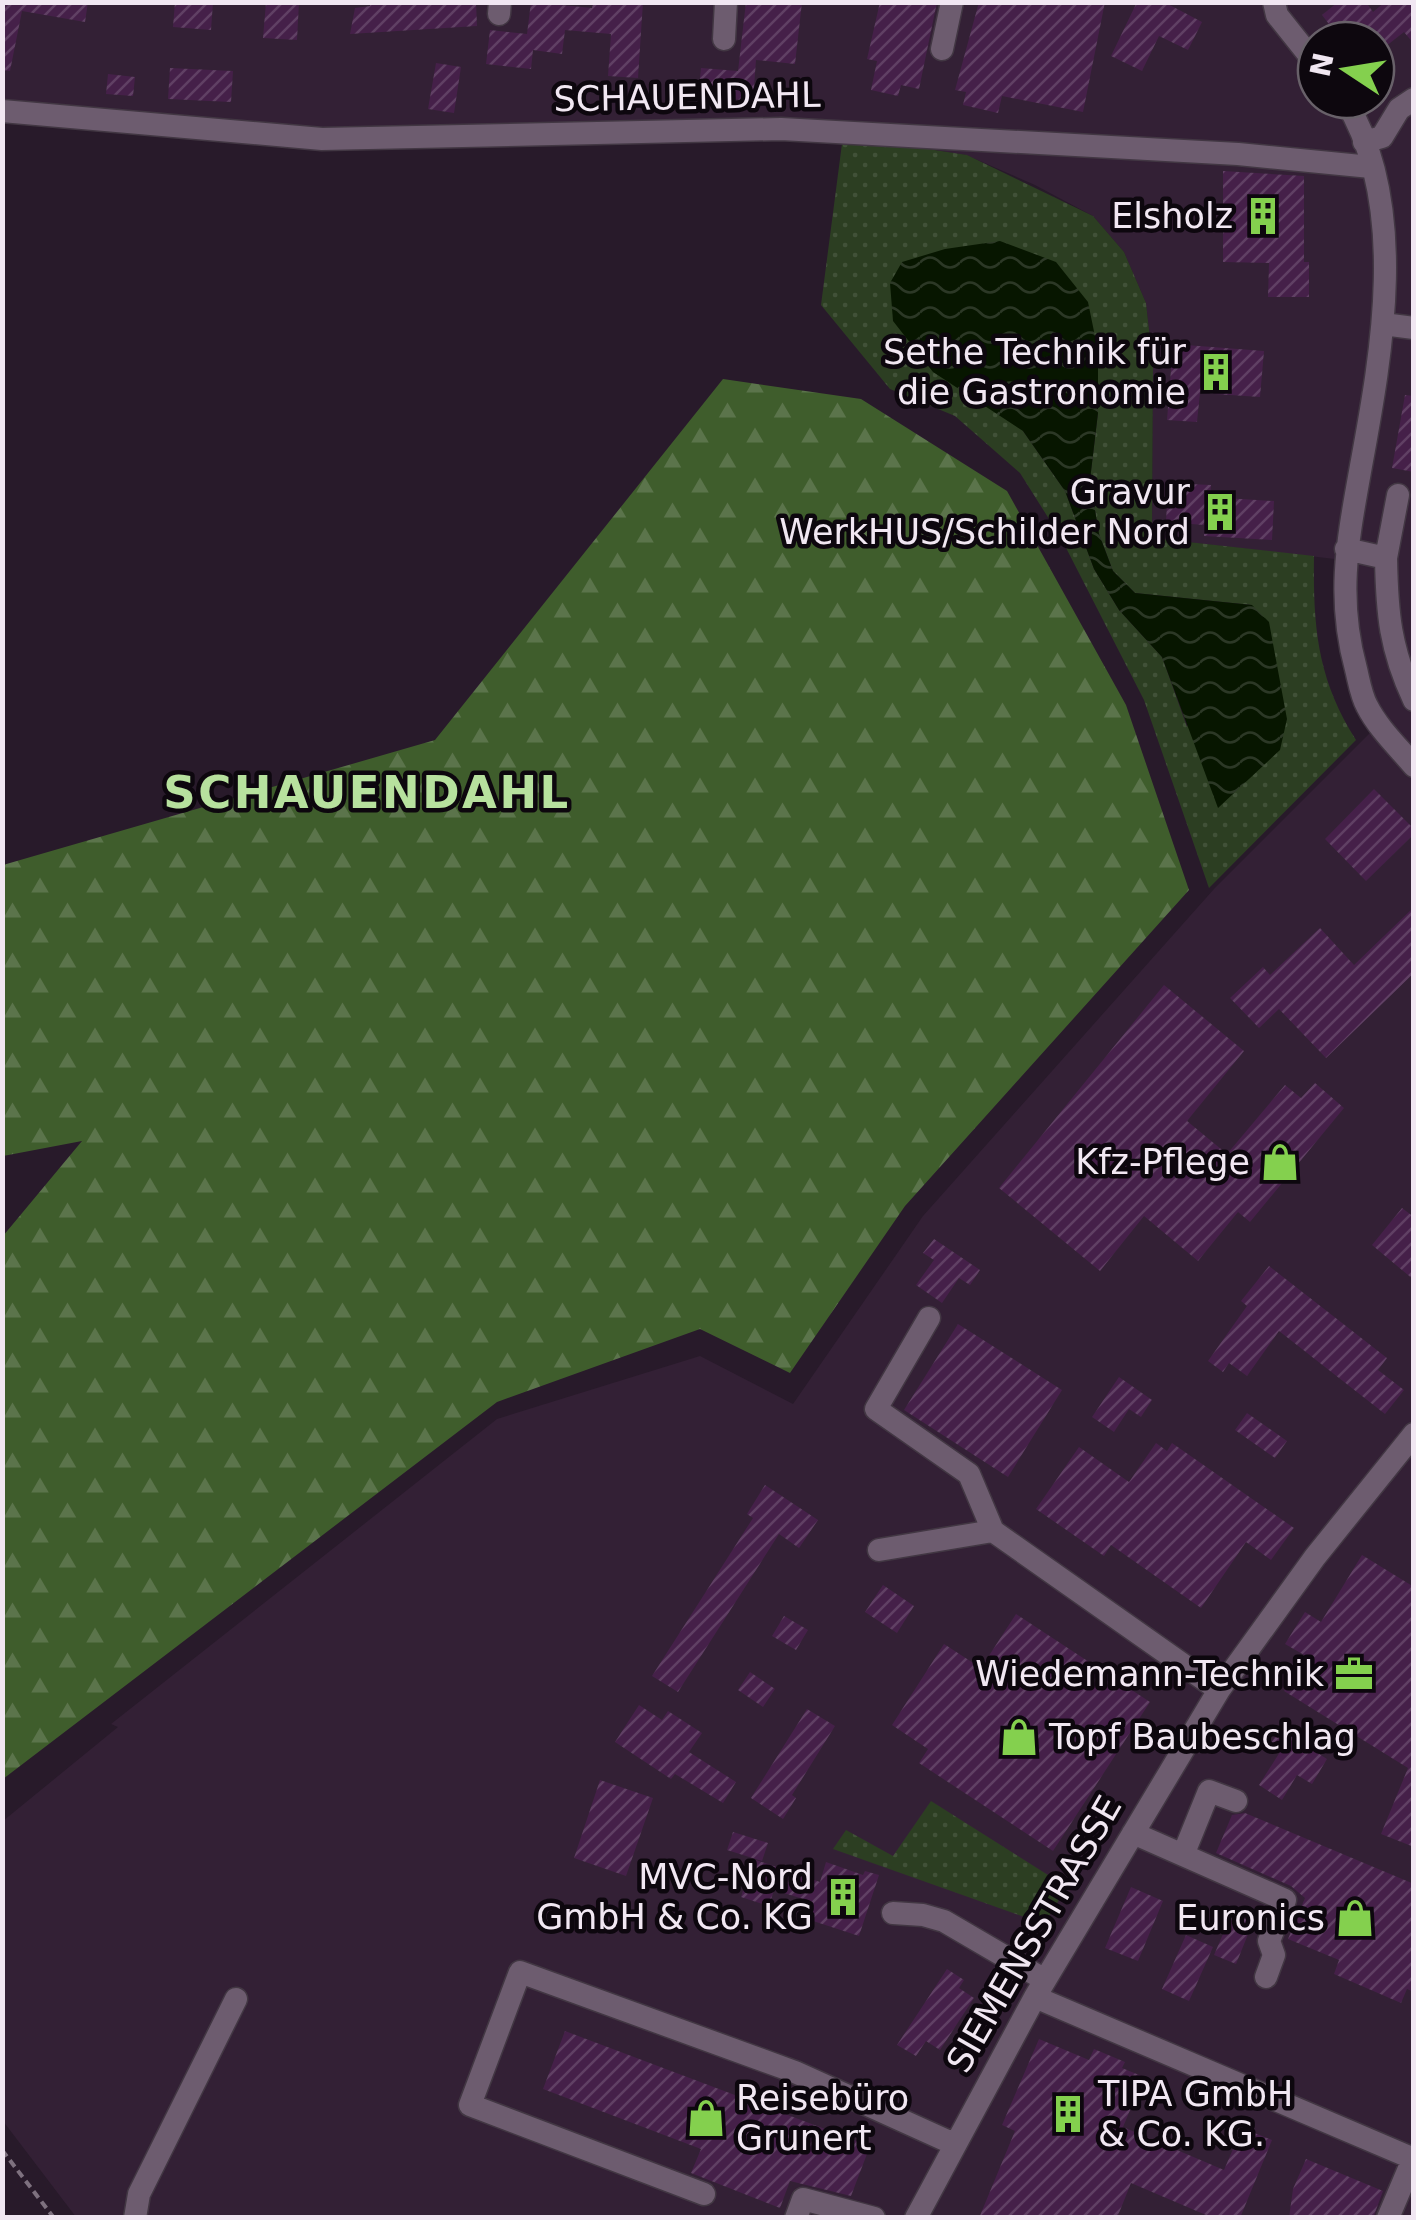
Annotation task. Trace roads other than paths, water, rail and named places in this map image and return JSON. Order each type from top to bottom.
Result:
[{"type":"street","points":[[724,39],[726,2]]},
{"type":"street","points":[[942,49],[952,2]]},
{"type":"street","points":[[1274,2],[1276,15],[1296,40]]},
{"type":"street","points":[[1364,142],[1382,137],[1399,109],[1414,99]]},
{"type":"street","name":"SCHAUENDAHL","points":[[2,111],[322,139],[781,129],[1238,154],[1371,167]]},
{"type":"street","points":[[1354,120],[1371,167],[1382,230],[1384,324],[1346,549],[1346,634],[1366,704],[1414,766]]},
{"type":"street","points":[[1384,324],[1414,328]]},
{"type":"street","points":[[1398,495],[1386,558],[1386,599],[1396,662],[1414,700]]},
{"type":"street","points":[[1346,549],[1386,558]]},
{"type":"street","points":[[929,1318],[876,1409],[969,1474],[993,1531],[1219,1690]]},
{"type":"street","name":"SIEMENSSTRASSE","points":[[916,2218],[1040,1989],[1219,1690],[1316,1557],[1414,1434]]},
{"type":"street","points":[[878,1550],[993,1531]]},
{"type":"street","points":[[1182,1855],[1208,1791],[1236,1801]]},
{"type":"street","points":[[1133,1833],[1285,1900],[1269,1941],[1274,1956],[1266,1978]]},
{"type":"street","points":[[893,1914],[923,1915],[944,1922],[1040,1989],[1413,2159],[1388,2218]]},
{"type":"street","points":[[704,2194],[470,2105],[520,1972],[795,2072],[954,2144]]},
{"type":"street","points":[[136,2218],[139,2194],[236,1999]]},
{"type":"street","points":[[796,2218],[803,2199],[874,2218]]},
{"type":"water","points":[[1000,241],[1056,262],[1088,302],[1098,351],[1098,413],[1090,480],[1099,534],[1113,571],[1135,593],[1252,605],[1269,622],[1287,719],[1280,750],[1218,808],[1162,657],[1119,610],[1094,569],[1065,491],[1023,431],[933,372],[893,321],[890,283],[902,262],[945,249]]},
{"type":"place","name":"Elsholz","points":[[1263,216]]},
{"type":"place","name":"Sethe Technik für die Gastronomie","points":[[1216,372]]},
{"type":"place","name":"Gravur WerkHUS/Schilder Nord","points":[[1220,512]]},
{"type":"place","name":"Kfz-Pflege","points":[[1280,1162]]},
{"type":"place","name":"Wiedemann-Technik","points":[[1354,1674]]},
{"type":"place","name":"Topf Baubeschlag","points":[[1019,1737]]},
{"type":"place","name":"MVC-Nord GmbH & Co. KG","points":[[843,1897]]},
{"type":"place","name":"Euronics","points":[[1355,1918]]},
{"type":"place","name":"TIPA GmbH & Co. KG.","points":[[1068,2114]]},
{"type":"place","name":"Reisebüro Grunert","points":[[706,2118]]},
{"type":"district","name":"SCHAUENDAHL","points":[[367,792]]}]
